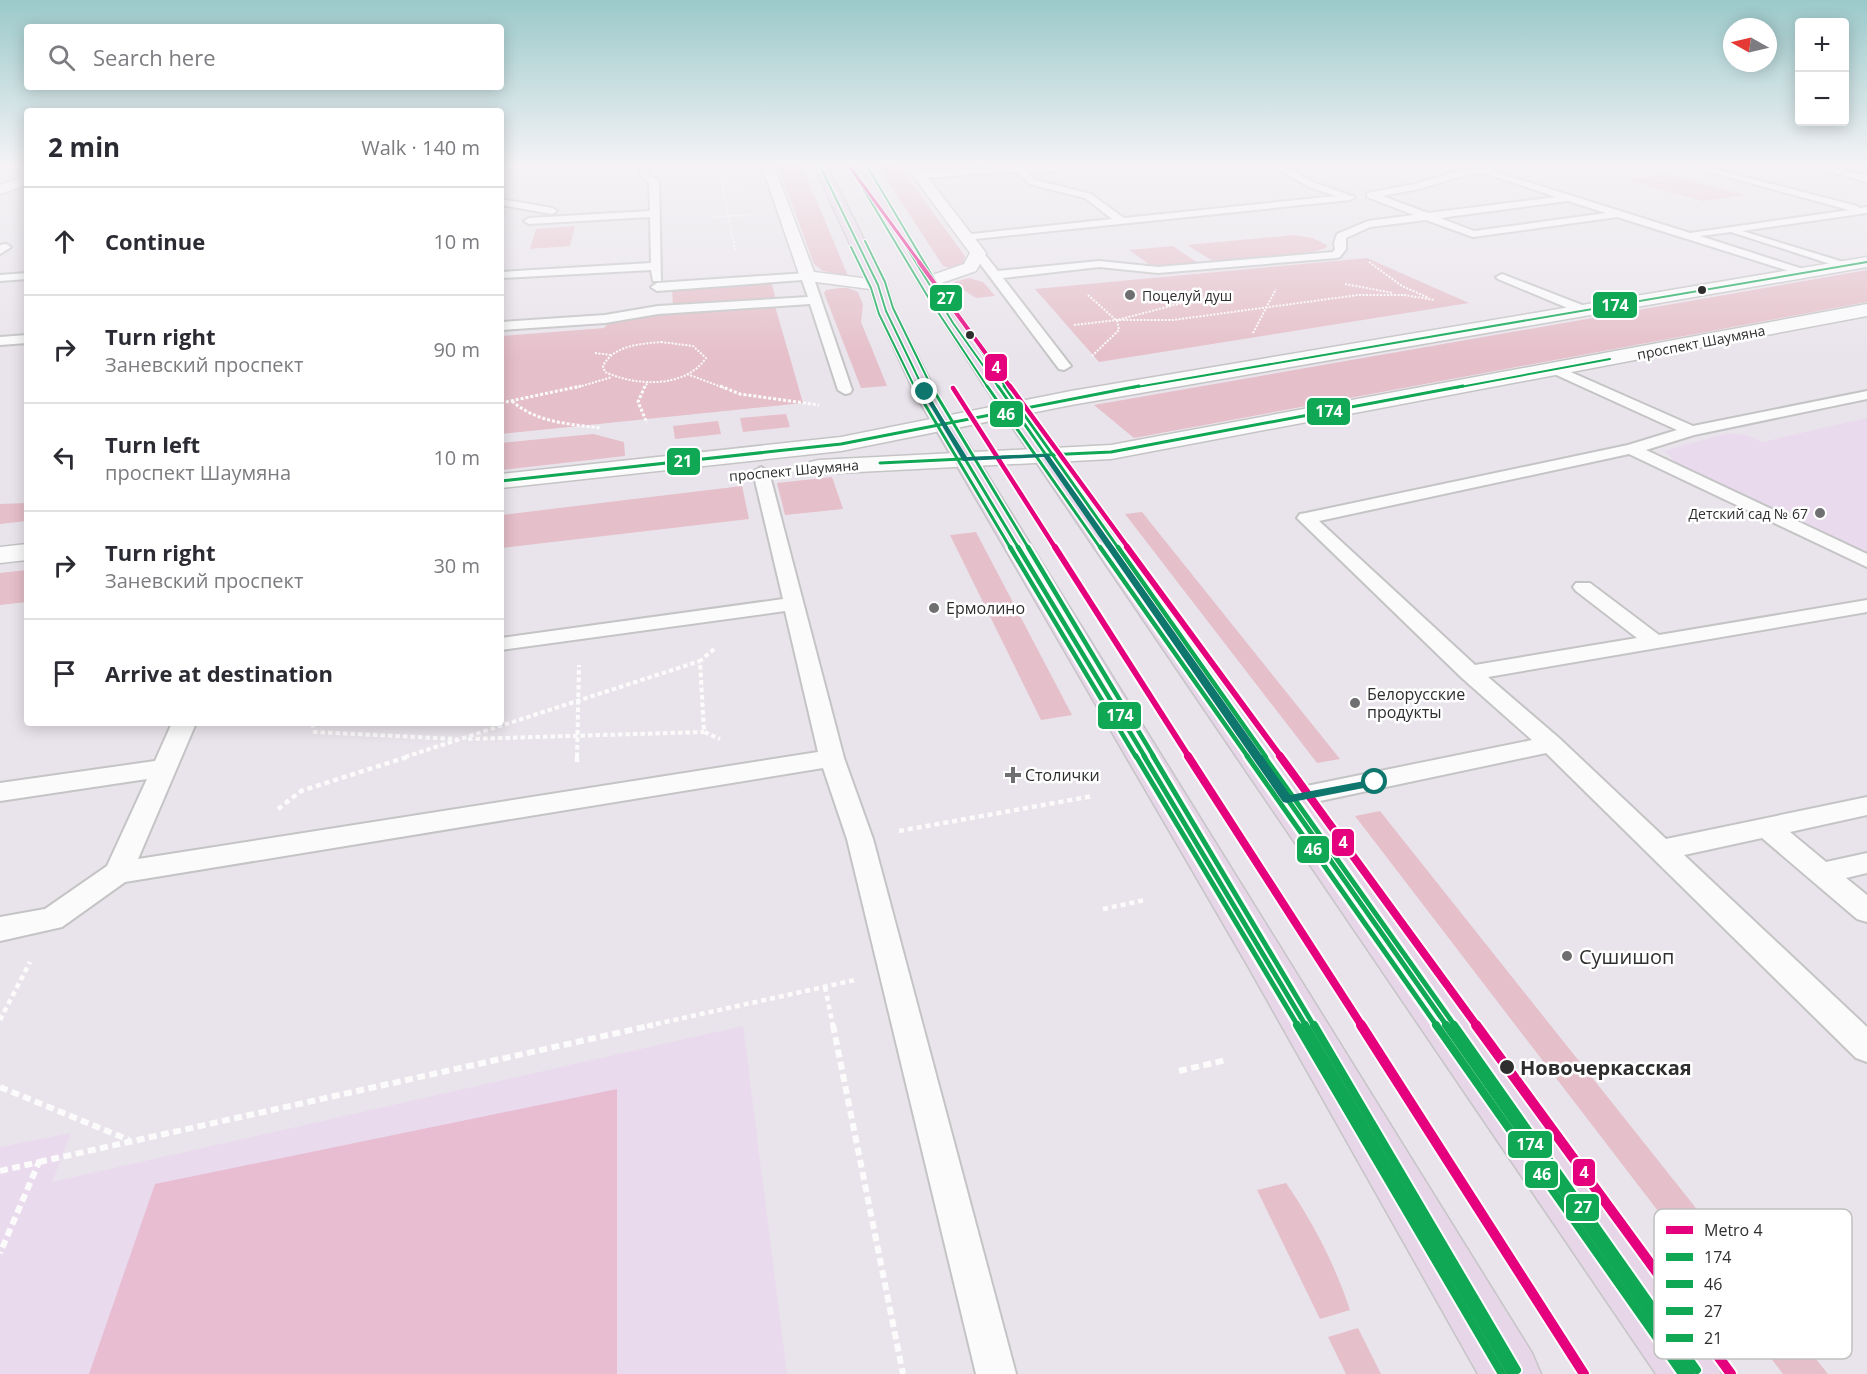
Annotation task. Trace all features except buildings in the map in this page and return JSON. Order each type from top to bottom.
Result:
[{"type":"main road","points":[[851,230],[878,285],[886,311],[925,392],[1264,955],[1511,1374]]},
{"type":"main road","points":[[896,230],[927,283],[1013,410],[1654,1321]]},
{"type":"main road","points":[[1680,1359],[1691,1374]]},
{"type":"street","points":[[791,230],[807,276],[878,285]]},
{"type":"street","points":[[927,283],[970,267],[978,253],[961,230]]},
{"type":"street","name":"проспект Шаумяна","points":[[504,482],[841,444],[1013,410],[1867,262]]},
{"type":"street","name":"проспект Шаумяна","points":[[504,500],[855,464],[1112,453],[1867,310]]},
{"type":"street","points":[[0,535],[24,532]]},
{"type":"street","points":[[0,555],[24,552]]},
{"type":"lane","points":[[655,230],[658,310]]},
{"type":"lane","points":[[966,237],[1033,230]]},
{"type":"lane","points":[[995,275],[1099,264],[1158,270],[1336,255],[1341,249],[1339,243],[1341,236],[1352,230]]},
{"type":"lane","points":[[1463,230],[1473,234],[1502,230]]},
{"type":"lane","points":[[1672,230],[1805,273]]},
{"type":"lane","points":[[1688,235],[1728,230]]},
{"type":"lane","points":[[1729,230],[1846,266]]},
{"type":"lane","points":[[978,253],[1064,366]]},
{"type":"lane","points":[[504,275],[656,266]]},
{"type":"lane","points":[[0,278],[24,276]]},
{"type":"lane","points":[[657,287],[807,276],[845,390]]},
{"type":"lane","points":[[1502,277],[1586,311]]},
{"type":"lane","points":[[504,326],[605,319],[658,310],[814,300]]},
{"type":"lane","points":[[4,341],[24,327]]},
{"type":"lane","points":[[4,341],[24,339]]},
{"type":"lane","points":[[1557,370],[1691,431]]},
{"type":"lane","points":[[1867,395],[1691,431],[1631,449],[1306,518],[1470,673],[1551,744],[1867,1048]]},
{"type":"lane","points":[[1631,449],[1867,561]]},
{"type":"lane","points":[[761,472],[832,758],[860,839],[996,1374]]},
{"type":"lane","points":[[1583,587],[1655,642]]},
{"type":"lane","points":[[504,644],[793,604]]},
{"type":"lane","points":[[1470,673],[1867,606]]},
{"type":"lane","points":[[118,873],[183,726]]},
{"type":"lane","points":[[1287,799],[1551,744]]},
{"type":"lane","points":[[0,928],[52,919],[118,873],[832,758]]},
{"type":"lane","points":[[0,792],[164,768]]},
{"type":"lane","points":[[1661,850],[1867,806]]},
{"type":"lane","points":[[1767,828],[1867,911]]},
{"type":"lane","points":[[1822,873],[1867,863]]},
{"type":"path","points":[[731,230],[736,256]]},
{"type":"path","points":[[1341,249],[1368,261],[1402,286],[1439,301],[1346,284]]},
{"type":"path","points":[[1252,335],[1287,272],[1268,260]]},
{"type":"path","points":[[1034,328],[1117,320],[1173,320],[1358,294],[1405,295]]},
{"type":"path","points":[[1117,320],[1203,297]]},
{"type":"path","points":[[1087,361],[1119,330],[1117,320]]},
{"type":"path","points":[[661,342],[687,345],[704,352],[706,358],[704,363],[687,374],[649,381],[612,376],[605,372],[603,366],[605,360],[633,346],[661,342]]},
{"type":"path","points":[[687,374],[740,394],[819,405]]},
{"type":"path","points":[[504,402],[579,387],[612,376]]},
{"type":"path","points":[[647,423],[638,403],[639,394],[649,381]]},
{"type":"path","points":[[512,401],[517,408],[539,417],[601,428]]},
{"type":"path","points":[[504,725],[700,662],[759,609]]},
{"type":"path","points":[[700,662],[704,732]]},
{"type":"path","points":[[576,702],[576,736]]},
{"type":"path","points":[[313,726],[315,732],[462,739],[704,732],[781,766]]},
{"type":"path","points":[[275,811],[301,791],[502,726]]},
{"type":"path","points":[[860,839],[1094,796]]},
{"type":"path","points":[[1103,909],[1145,900]]},
{"type":"path","points":[[0,1020],[52,919]]},
{"type":"path","points":[[0,1171],[129,1140],[894,972]]},
{"type":"path","points":[[825,987],[903,1374]]},
{"type":"path","points":[[1179,1071],[1226,1060]]},
{"type":"path","points":[[0,1087],[129,1140]]},
{"type":"path","points":[[0,1253],[39,1162]]},
{"type":"shaded area","points":[[536,230],[574,230],[570,246],[530,249]]},
{"type":"shaded area","points":[[802,230],[829,230],[848,276],[823,271],[814,264]]},
{"type":"shaded area","points":[[920,230],[946,230],[965,256],[964,263],[950,268],[943,266]]},
{"type":"shaded area","points":[[1293,235],[1312,238],[1327,245],[1326,248],[1312,252],[1213,261],[1187,245]]},
{"type":"shaded area","points":[[1173,246],[1198,263],[1153,267],[1129,250]]},
{"type":"shaded area","points":[[1367,258],[1469,303],[1099,362],[1035,289]]},
{"type":"shaded area","points":[[1867,270],[1867,302],[1134,438],[1094,405]]},
{"type":"shaded area","points":[[969,278],[983,282],[995,296],[976,298],[954,284],[954,282]]},
{"type":"shaded area","points":[[771,281],[776,300],[673,307],[672,288]]},
{"type":"shaded area","points":[[848,288],[858,292],[863,305],[861,322],[887,386],[861,388],[824,293],[826,290]]},
{"type":"shaded area","points":[[775,306],[803,403],[504,434],[504,336],[604,328],[612,319]]},
{"type":"shaded area","points":[[786,414],[790,427],[743,432],[740,418]]},
{"type":"shaded area","name":"Детский сад № 67","points":[[1867,418],[1867,560],[1678,465],[1665,451],[1728,433],[1746,435],[1762,442]]},
{"type":"shaded area","points":[[718,421],[721,434],[675,439],[673,426]]},
{"type":"shaded area","points":[[593,434],[624,442],[625,456],[504,470],[504,443]]},
{"type":"shaded area","points":[[832,477],[843,509],[785,515],[777,483]]},
{"type":"shaded area","points":[[742,486],[749,519],[504,548],[504,515]]},
{"type":"shaded area","points":[[24,503],[24,521],[0,524],[0,504]]},
{"type":"shaded area","points":[[1142,512],[1340,759],[1317,763],[1125,514]]},
{"type":"shaded area","points":[[976,532],[1072,715],[1041,720],[950,535]]},
{"type":"shaded area","points":[[24,570],[24,602],[0,605],[0,573]]},
{"type":"shaded area","points":[[1380,811],[1697,1209],[1656,1209],[1355,816]]},
{"type":"shaded area","points":[[743,1026],[787,1374],[0,1374],[0,1147],[71,1133],[52,1182]]},
{"type":"shaded area","points":[[617,1089],[617,1374],[89,1374],[155,1184]]},
{"type":"shaded area","points":[[1286,1183],[1322,1244],[1350,1310],[1320,1319],[1257,1190]]},
{"type":"shaded area","points":[[1358,1328],[1381,1374],[1346,1374],[1328,1337]]},
{"type":"shaded area","points":[[1771,1359],[1816,1359],[1828,1374],[1783,1374]]},
{"type":"metro line","name":"4","points":[[896,230],[1654,1269]]},
{"type":"metro line","name":"4","points":[[953,388],[1584,1374]]},
{"type":"metro line","name":"4","points":[[1720,1359],[1731,1374]]},
{"type":"transit line","name":"21","points":[[504,481],[841,444],[944,424],[925,392],[886,311],[878,285],[851,230]]},
{"type":"transit line","name":"46","points":[[888,230],[928,297],[988,388],[1654,1334]]},
{"type":"transit line","name":"21","points":[[896,230],[953,323],[1046,455]]},
{"type":"transit line","name":"27","points":[[905,230],[940,289],[1000,380],[1654,1309]]},
{"type":"transit line","name":"27","points":[[865,241],[885,282],[893,308],[932,388],[1270,951],[1517,1370]]},
{"type":"transit line","name":"46","points":[[851,247],[871,288],[879,314],[919,396],[1258,959],[1502,1374]]},
{"type":"transit line","name":"174","points":[[1511,1374],[1264,955],[944,424],[1071,398],[1867,262]]},
{"type":"transit line","name":"174","points":[[1046,455],[1111,452],[1610,359]]},
{"type":"transit line","name":"174","points":[[1046,455],[1654,1321]]},
{"type":"transit line","name":"21","points":[[880,463],[1046,455]]},
{"type":"transit line","name":"46","points":[[1671,1359],[1682,1374]]},
{"type":"transit line","name":"174","points":[[1680,1359],[1691,1374]]},
{"type":"transit line","name":"27","points":[[1689,1359],[1697,1370]]},
{"type":"place","name":"Поцелуй душ","points":[[1130,295]]},
{"type":"place","name":"Детский сад № 67","points":[[1820,513]]},
{"type":"place","name":"Ермолино","points":[[934,608]]},
{"type":"place","name":"Белорусские продукты","points":[[1355,703]]},
{"type":"place","name":"Столички","points":[[1013,775]]},
{"type":"place","name":"Сушишоп","points":[[1567,956]]},
{"type":"place","name":"Новочеркасская","points":[[1507,1067]]},
{"type":"route","points":[[925,392],[965,459],[1046,455],[1287,799],[1375,782]]}]
